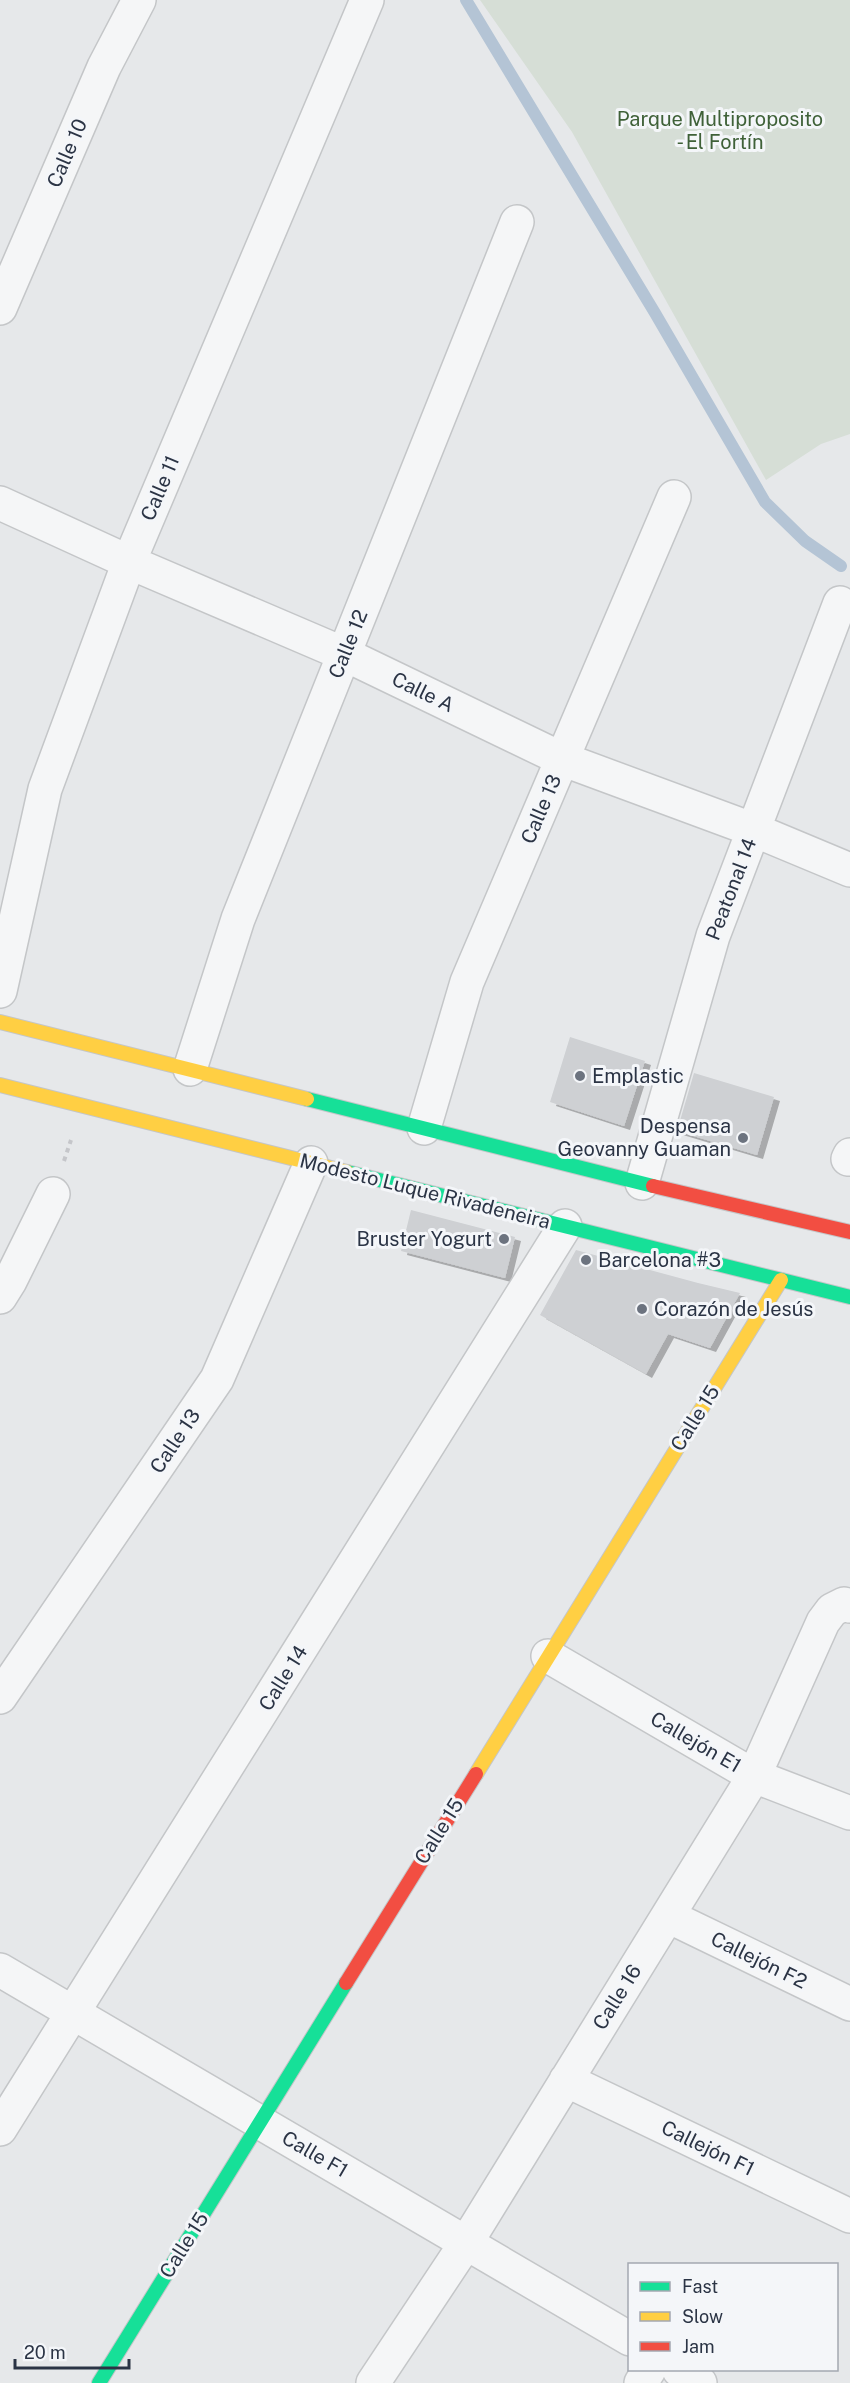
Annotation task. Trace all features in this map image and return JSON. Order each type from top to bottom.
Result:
[{"type":"street","name":"Calle 10","points":[[0,308],[104,67],[139,0]]},
{"type":"street","name":"Calle 11","points":[[0,991],[45,789],[129,562],[367,0]]},
{"type":"street","name":"Calle 12","points":[[190,1069],[238,919],[517,222]]},
{"type":"street","name":"Calle 13","points":[[424,1128],[467,981],[674,497]]},
{"type":"street","name":"Calle A","points":[[0,503],[129,562],[344,654],[562,759],[754,830],[850,870]]},
{"type":"street","name":"Peatonal 14","points":[[642,1183],[713,936],[840,603]]},
{"type":"street","points":[[0,1022],[642,1183],[850,1232]]},
{"type":"street","name":"Modesto Luque Rivadeneira","points":[[0,1085],[850,1297]]},
{"type":"street","name":"Calle 13","points":[[0,1697],[217,1379],[311,1163]]},
{"type":"street","points":[[0,1297],[53,1194]]},
{"type":"street","name":"Calle 14","points":[[0,2129],[565,1226]]},
{"type":"street","name":"Calle 15","points":[[99,2383],[781,1280]]},
{"type":"street","name":"Calle 16","points":[[373,2383],[466,2243],[754,1776],[823,1622],[832,1610],[847,1605]]},
{"type":"street","name":"Callejón E1","points":[[548,1656],[754,1776],[850,1813]]},
{"type":"street","name":"Callejón F2","points":[[668,1916],[850,2004]]},
{"type":"street","name":"Calle F1","points":[[0,1970],[628,2338]]},
{"type":"street","name":"Callejón F1","points":[[566,2080],[850,2216]]},
{"type":"street","points":[[681,2371],[700,2383]]},
{"type":"green space","name":"Parque Multiproposito - El Fortín","points":[[480,0],[850,0],[850,434],[821,444],[766,480],[572,132]]},
{"type":"building","points":[[570,1037],[645,1061],[624,1126],[550,1102]]},
{"type":"building","points":[[694,1073],[774,1097],[757,1155],[677,1131]]},
{"type":"building","points":[[411,1210],[515,1237],[505,1278],[401,1251]]},
{"type":"building","points":[[576,1250],[740,1293],[710,1348],[668,1334],[646,1374],[540,1315]]},
{"type":"waterway","points":[[466,0],[655,313],[765,502],[805,541],[841,566]]},
{"type":"traffic: fast","points":[[307,1099],[653,1186]]},
{"type":"traffic: fast","points":[[347,1172],[850,1297]]},
{"type":"traffic: fast","points":[[99,2383],[346,1983]]},
{"type":"traffic: slow","points":[[0,1022],[307,1099]]},
{"type":"traffic: slow","points":[[0,1085],[347,1172]]},
{"type":"traffic: slow","points":[[476,1774],[781,1280]]},
{"type":"traffic: jam","points":[[653,1186],[850,1232]]},
{"type":"traffic: jam","points":[[346,1983],[476,1774]]},
{"type":"place","name":"Emplastic","points":[[580,1076]]},
{"type":"place","name":"Despensa Geovanny Guaman","points":[[743,1138]]},
{"type":"place","name":"Bruster Yogurt","points":[[504,1239]]},
{"type":"place","name":"Barcelona #3","points":[[586,1260]]},
{"type":"place","name":"Corazón de Jesús","points":[[642,1309]]}]
